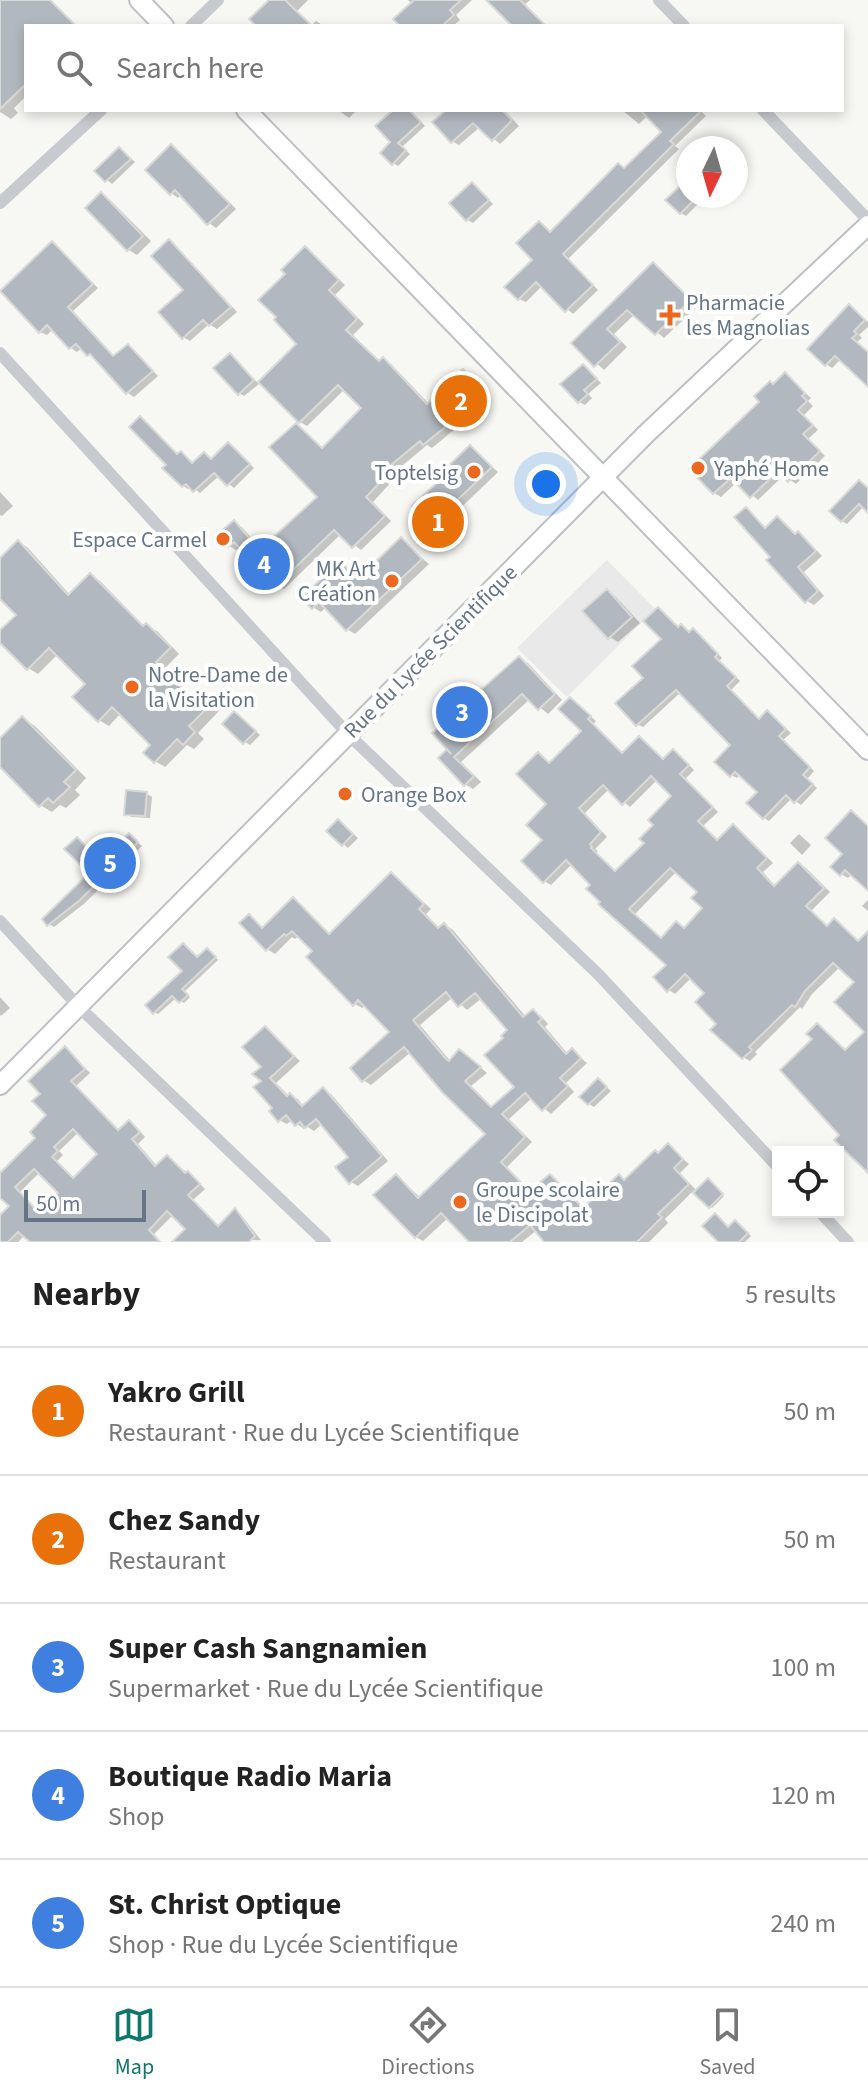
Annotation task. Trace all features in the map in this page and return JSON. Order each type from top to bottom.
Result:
[{"type":"street","points":[[139,0],[162,24]]},
{"type":"street","points":[[193,24],[218,0]]},
{"type":"street","points":[[659,0],[682,24]]},
{"type":"street","points":[[0,203],[99,112]]},
{"type":"street","points":[[248,112],[868,750]]},
{"type":"street","points":[[765,112],[868,223]]},
{"type":"street","name":"Rue du Lycée Scientifique","points":[[0,1085],[604,477],[868,223]]},
{"type":"street","points":[[0,353],[348,734],[599,975],[772,1161]]},
{"type":"street","points":[[0,921],[79,1007],[325,1242]]},
{"type":"street","points":[[826,1218],[848,1242]]},
{"type":"shaded area","points":[[607,560],[655,609],[567,697],[517,648]]},
{"type":"building","points":[[0,0],[50,0],[74,24],[24,24],[24,86],[0,109]]},
{"type":"building","points":[[269,0],[285,0],[310,24],[254,24],[249,19]]},
{"type":"building","points":[[414,0],[461,0],[450,10],[454,15],[444,24],[398,24],[393,19]]},
{"type":"building","points":[[486,0],[520,0],[544,24],[510,24]]},
{"type":"building","points":[[391,112],[411,112],[421,122],[398,143],[406,150],[392,165],[380,153],[390,142],[375,126]]},
{"type":"building","points":[[444,112],[504,112],[512,120],[492,141],[473,123],[451,143],[432,122]]},
{"type":"building","points":[[642,112],[700,112],[670,141],[674,144],[563,254],[593,285],[565,312],[536,282],[518,300],[504,287],[532,260],[516,243],[539,221],[550,232],[618,163],[624,168],[661,132]]},
{"type":"building","points":[[171,144],[230,204],[207,225],[175,190],[170,195],[145,170]]},
{"type":"building","points":[[119,147],[131,159],[105,182],[94,171]]},
{"type":"building","points":[[472,182],[489,200],[466,221],[449,203]]},
{"type":"building","points":[[676,190],[676,208],[686,208],[680,214],[665,200]]},
{"type":"building","points":[[101,192],[143,236],[127,251],[85,208]]},
{"type":"building","points":[[169,239],[231,307],[209,326],[203,320],[182,339],[158,312],[183,290],[151,256]]},
{"type":"building","points":[[52,241],[93,284],[68,307],[113,356],[128,344],[153,371],[126,394],[90,354],[87,356],[76,344],[69,349],[47,325],[39,333],[0,291]]},
{"type":"building","points":[[305,246],[339,280],[329,290],[357,319],[346,330],[379,361],[383,357],[427,404],[463,369],[472,379],[456,393],[474,411],[459,426],[454,420],[423,445],[420,441],[385,470],[388,474],[366,497],[385,516],[352,548],[334,530],[276,586],[234,542],[228,547],[217,535],[234,520],[259,550],[317,497],[269,447],[296,423],[322,448],[361,408],[338,385],[299,423],[258,382],[296,344],[274,320],[276,317],[258,300],[285,274],[281,270]]},
{"type":"building","points":[[653,262],[691,300],[655,335],[627,310],[607,329],[620,342],[594,367],[571,343]]},
{"type":"building","points":[[849,304],[865,320],[854,331],[857,334],[852,338],[868,352],[868,387],[835,356],[825,366],[807,349]]},
{"type":"building","points":[[230,353],[254,380],[238,395],[213,368]]},
{"type":"building","points":[[583,364],[597,379],[584,390],[588,394],[578,403],[560,384]]},
{"type":"building","points":[[785,372],[805,393],[802,396],[807,401],[798,410],[813,425],[803,434],[820,451],[788,482],[778,471],[750,498],[731,478],[713,494],[689,469],[759,402],[754,396]]},
{"type":"building","points":[[140,416],[177,454],[181,451],[192,463],[204,452],[211,459],[228,442],[250,464],[227,486],[214,473],[193,492],[186,484],[182,487],[162,468],[166,465],[129,427]]},
{"type":"building","points":[[470,445],[492,467],[431,525],[412,506],[442,478],[439,475]]},
{"type":"building","points":[[859,480],[868,488],[868,513],[859,504],[841,522],[829,511]]},
{"type":"building","points":[[746,507],[765,528],[777,516],[795,534],[798,531],[816,551],[798,567],[818,591],[805,603],[766,560],[770,557],[734,517]]},
{"type":"building","points":[[401,537],[422,559],[346,631],[319,602],[312,609],[301,598],[340,561],[358,579]]},
{"type":"building","points":[[18,540],[68,595],[90,573],[143,626],[146,623],[171,647],[156,662],[196,702],[201,696],[210,705],[189,726],[195,732],[183,745],[177,739],[154,763],[143,753],[150,745],[112,707],[98,722],[72,697],[85,684],[49,648],[27,670],[0,643],[0,630],[16,615],[0,599],[0,558]]},
{"type":"building","points":[[607,589],[632,617],[608,639],[582,611]]},
{"type":"building","points":[[658,607],[678,627],[681,624],[689,632],[693,628],[718,654],[715,657],[736,677],[727,686],[759,719],[767,710],[786,729],[779,736],[810,767],[803,775],[813,784],[794,803],[786,795],[763,819],[746,803],[757,792],[735,772],[730,777],[714,762],[730,745],[676,690],[636,726],[615,703],[643,678],[632,666],[661,639],[643,621]]},
{"type":"building","points":[[519,656],[555,694],[538,710],[522,694],[454,757],[474,776],[464,786],[438,758],[447,749],[432,733]]},
{"type":"building","points":[[570,697],[591,716],[588,719],[622,753],[639,736],[663,759],[673,749],[689,765],[680,774],[713,807],[698,821],[717,840],[733,824],[767,858],[757,868],[774,886],[798,862],[824,888],[806,906],[827,926],[834,918],[858,941],[868,931],[868,1173],[844,1150],[844,1146],[834,1140],[839,1135],[780,1070],[812,1039],[806,1034],[817,1023],[845,1050],[864,1032],[834,1002],[854,982],[833,963],[805,991],[795,1007],[792,1005],[749,1047],[752,1050],[742,1059],[710,1030],[716,1024],[695,1002],[704,993],[685,974],[667,992],[653,977],[666,965],[598,904],[600,902],[586,889],[590,885],[566,860],[543,883],[521,861],[542,840],[526,825],[546,804],[516,774],[538,752],[549,763],[581,731],[558,709]],"holes":[[[651,776],[671,796],[648,820],[653,825],[639,839],[644,843],[615,871],[591,848],[590,844],[601,832],[579,808],[603,785],[622,805]],[[670,868],[697,892],[691,898],[702,908],[684,928],[676,921],[661,938],[629,909]]]},
{"type":"building","points":[[234,711],[256,731],[243,744],[222,724]]},
{"type":"building","points":[[22,716],[76,770],[64,782],[70,787],[53,803],[48,798],[39,807],[0,767],[0,738]]},
{"type":"building","points":[[126,790],[147,792],[145,816],[124,815]]},
{"type":"building","points":[[851,810],[868,826],[868,891],[845,870],[840,876],[830,867],[842,854],[825,838]]},
{"type":"building","points":[[338,819],[353,834],[342,846],[326,831]]},
{"type":"building","points":[[129,833],[138,842],[80,900],[47,926],[42,919],[89,873],[64,849],[77,837],[100,861]]},
{"type":"building","points":[[391,872],[424,904],[419,909],[438,928],[444,923],[523,1017],[533,1009],[542,1019],[538,1022],[566,1054],[572,1048],[581,1058],[560,1078],[568,1086],[542,1111],[525,1093],[502,1114],[525,1137],[501,1162],[529,1191],[550,1174],[583,1208],[619,1174],[624,1180],[655,1150],[658,1153],[668,1143],[683,1159],[674,1168],[689,1184],[658,1214],[662,1217],[637,1242],[544,1242],[530,1225],[510,1242],[469,1242],[441,1213],[415,1238],[373,1195],[396,1174],[418,1198],[485,1134],[442,1092],[404,1047],[362,1082],[350,1068],[389,1032],[358,1000],[353,1006],[306,957],[312,951],[292,931],[286,936],[284,934],[266,951],[239,923],[249,914],[262,928],[293,897],[329,934]],"holes":[[[446,992],[458,1007],[475,993],[507,1030],[501,1036],[503,1038],[484,1055],[514,1087],[491,1107],[465,1081],[481,1067],[459,1049],[449,1061],[446,1059],[413,1020]]]},
{"type":"building","points":[[183,943],[197,957],[207,948],[216,957],[182,989],[188,995],[179,1003],[172,996],[153,1014],[145,1005],[182,971],[168,957]]},
{"type":"building","points":[[265,1026],[294,1056],[270,1078],[302,1106],[323,1087],[382,1156],[349,1184],[335,1167],[348,1157],[316,1119],[305,1128],[300,1122],[295,1126],[286,1115],[278,1122],[269,1111],[272,1108],[253,1087],[261,1081],[252,1074],[261,1067],[242,1047]]},
{"type":"building","points":[[65,1046],[85,1069],[71,1081],[118,1130],[129,1120],[140,1132],[132,1139],[155,1166],[167,1155],[185,1173],[188,1171],[200,1184],[188,1195],[218,1226],[235,1208],[255,1236],[249,1242],[172,1242],[185,1229],[167,1211],[149,1230],[160,1242],[30,1242],[18,1232],[8,1242],[0,1242],[0,1215],[9,1206],[0,1198],[0,1173],[35,1138],[30,1132],[46,1115],[32,1101],[40,1094],[28,1081]],"holes":[[[73,1129],[97,1154],[73,1178],[52,1157],[58,1151],[54,1147]],[[34,1169],[58,1193],[39,1213],[15,1187]]]},
{"type":"building","points":[[598,1078],[607,1087],[588,1105],[579,1097]]},
{"type":"building","points":[[708,1178],[723,1194],[709,1208],[693,1193]]},
{"type":"building","points":[[715,1213],[728,1227],[735,1220],[748,1233],[739,1242],[718,1242],[702,1226]]},
{"type":"place","name":"Pharmacie les Magnolias","points":[[670,315]]},
{"type":"place","name":"Chez Sandy","points":[[461,401]]},
{"type":"place","name":"Yaphé Home","points":[[698,468]]},
{"type":"place","name":"Toptelsig","points":[[474,472]]},
{"type":"place","name":"Yakro Grill","points":[[438,522]]},
{"type":"place","name":"Espace Carmel","points":[[223,539]]},
{"type":"place","name":"Boutique Radio Maria","points":[[264,564]]},
{"type":"place","name":"MK Art Création","points":[[392,581]]},
{"type":"place","name":"Notre-Dame de la Visitation","points":[[132,687]]},
{"type":"place","name":"Super Cash Sangnamien","points":[[462,712]]},
{"type":"place","name":"Orange Box","points":[[345,794]]},
{"type":"place","name":"St. Christ Optique","points":[[110,863]]},
{"type":"place","name":"Groupe scolaire le Discipolat","points":[[460,1202]]}]
